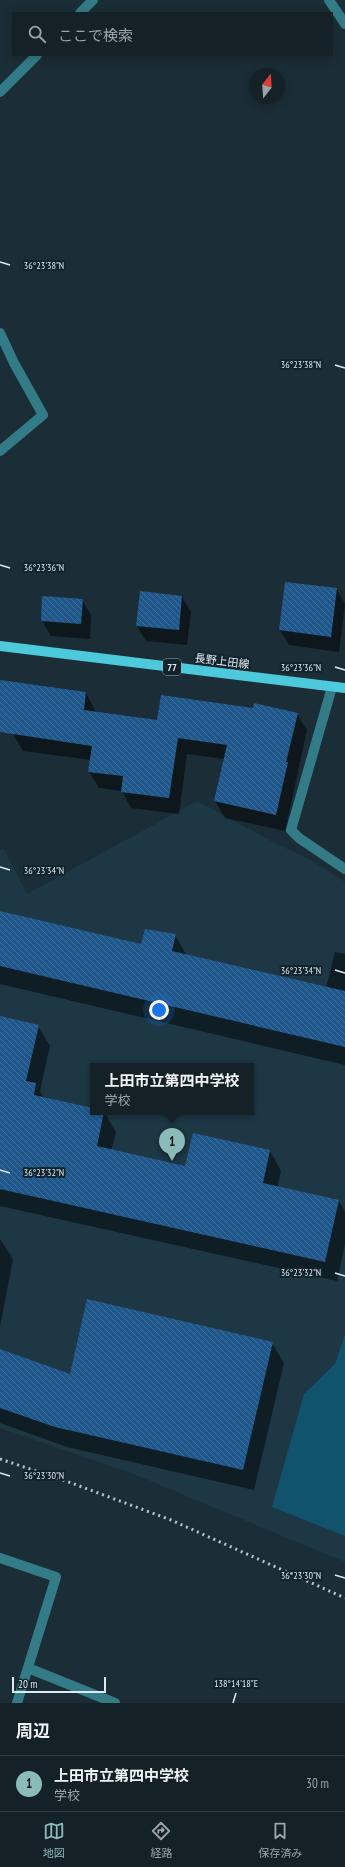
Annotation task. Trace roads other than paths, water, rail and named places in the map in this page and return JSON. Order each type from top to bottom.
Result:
[{"type":"main road","name":"長野上田線","points":[[0,646],[345,688]]},
{"type":"street","points":[[81,12],[93,0]]},
{"type":"street","points":[[329,0],[345,24]]},
{"type":"street","points":[[0,92],[36,56]]},
{"type":"street","points":[[0,333],[14,363],[43,416],[0,451]]},
{"type":"street","points":[[332,687],[291,830],[299,838],[345,869]]},
{"type":"street","points":[[0,1558],[56,1577],[17,1703]]},
{"type":"street","points":[[28,1668],[115,1703]]},
{"type":"railway","points":[[0,1459],[66,1481],[171,1520],[345,1598]]},
{"type":"place","name":"上田市立第四中学校","points":[[172,1161]]}]
